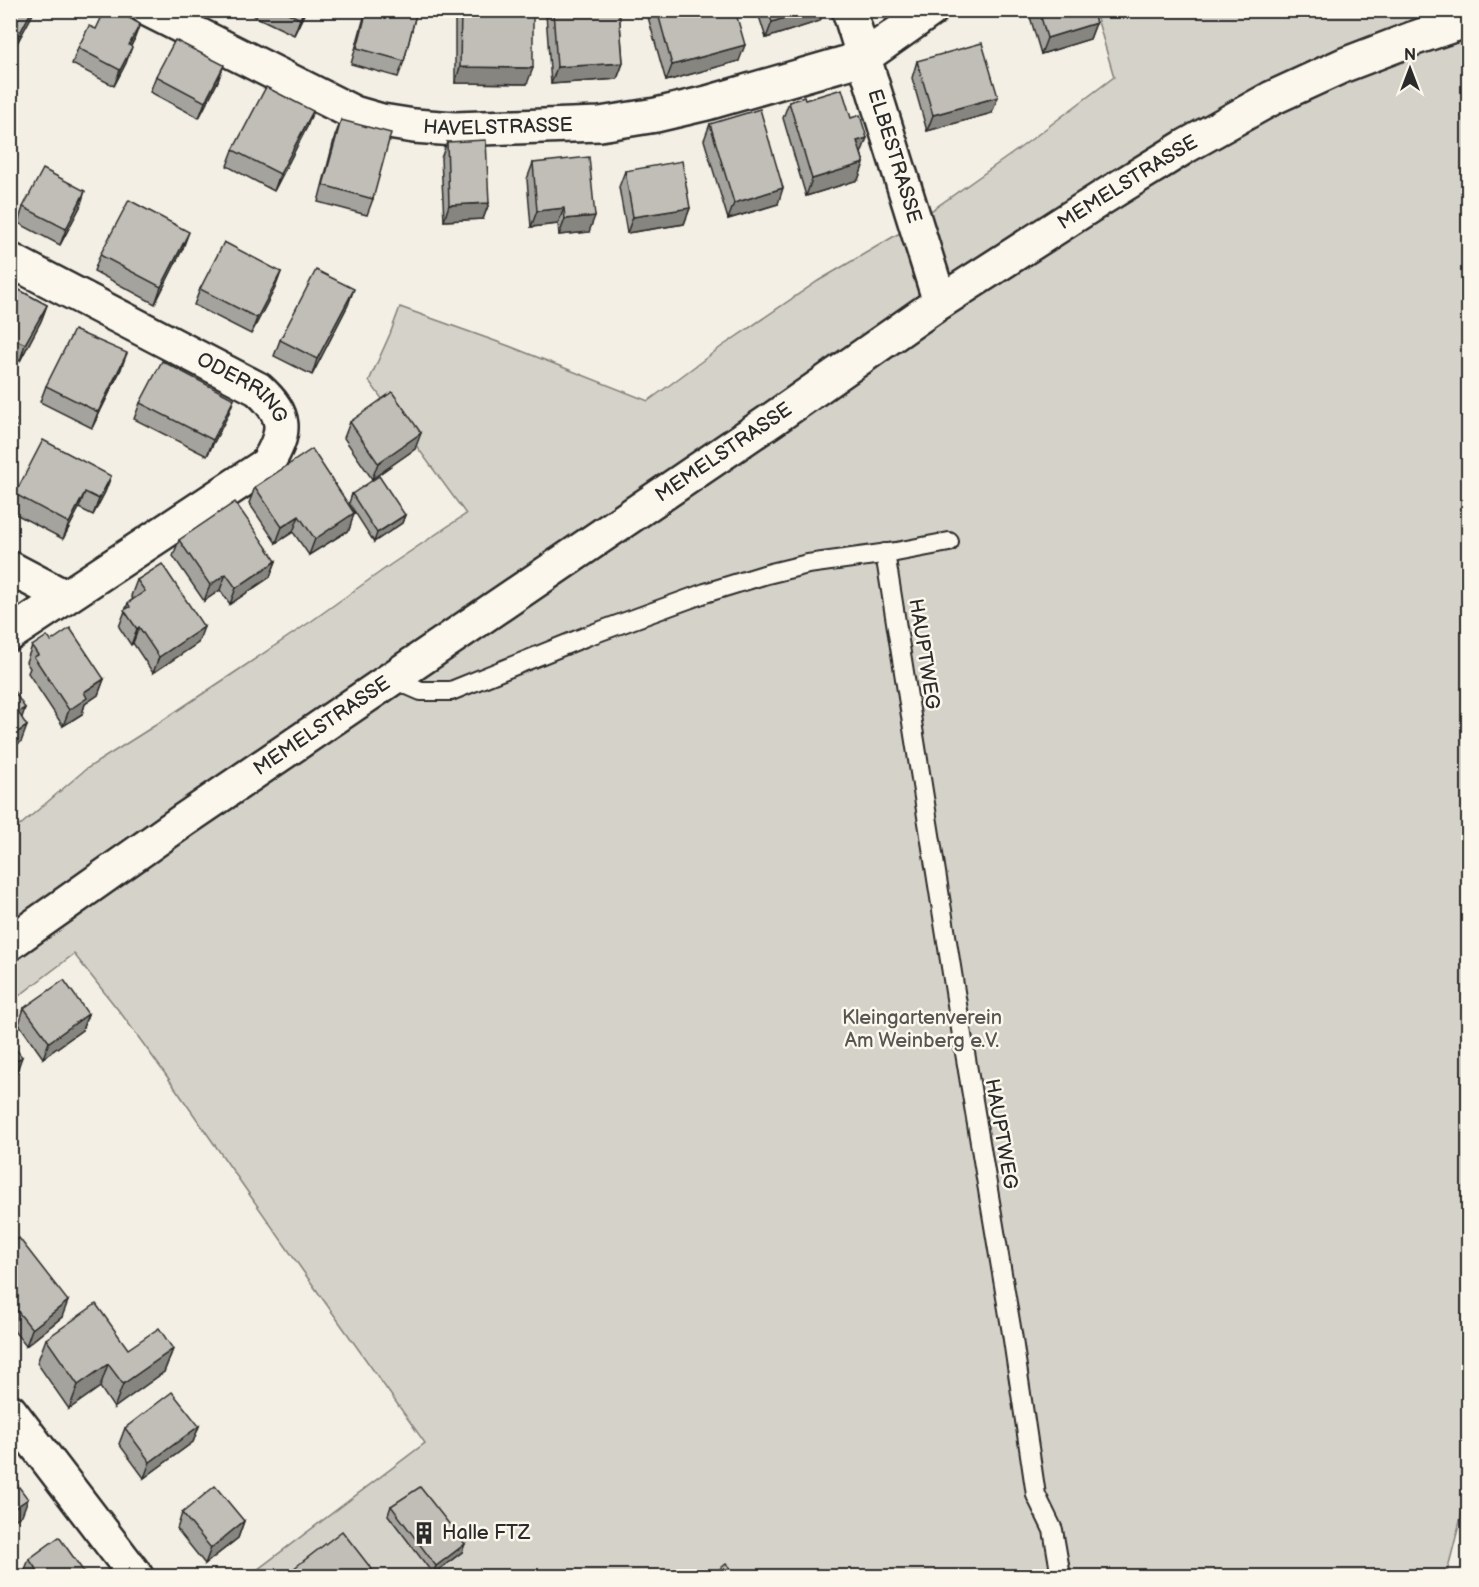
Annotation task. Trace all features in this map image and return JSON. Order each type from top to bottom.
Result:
[{"type":"street","name":"HAVELSTRASSE","points":[[149,10],[354,113],[382,121],[455,129],[600,124],[656,116],[863,58],[931,10]]},
{"type":"street","name":"ELBESTRASSE","points":[[849,10],[940,302]]},
{"type":"street","name":"MEMELSTRASSE","points":[[10,943],[184,820],[940,302],[1066,221],[1177,152],[1272,98],[1344,65],[1468,20]]},
{"type":"street","name":"ODERRING","points":[[10,260],[258,388],[279,412],[282,425],[276,449],[267,464],[10,634]]},
{"type":"street","points":[[10,568],[65,597]]},
{"type":"street","points":[[10,1411],[136,1576]]},
{"type":"lane","points":[[391,678],[421,691],[451,691],[587,636],[705,593],[767,574],[808,564],[949,542]]},
{"type":"lane","name":"HAUPTWEG","points":[[885,553],[1012,1333],[1036,1495],[1053,1530],[1061,1576]]},
{"type":"green space","name":"Kleingartenverein Am Weinberg e.V.","points":[[1095,11],[1468,11],[1468,1490],[1446,1576],[249,1576],[425,1443],[166,1075],[74,954],[11,1002],[11,833],[86,769],[313,620],[466,514],[369,381],[400,307],[509,346],[648,401],[721,347],[818,281],[898,234],[1020,148],[1114,77]]},
{"type":"building","points":[[10,10],[32,10],[14,44],[10,43]]},
{"type":"building","points":[[105,10],[115,10],[140,24],[129,45],[132,47],[120,70],[78,48],[89,26],[96,29]]},
{"type":"building","points":[[282,10],[304,10],[300,19]]},
{"type":"building","points":[[367,10],[417,10],[404,61],[357,48]]},
{"type":"building","points":[[461,10],[533,10],[533,68],[460,67]]},
{"type":"building","points":[[553,10],[619,10],[623,63],[557,67]]},
{"type":"building","points":[[657,10],[735,10],[745,45],[672,65]]},
{"type":"building","points":[[768,10],[808,10],[772,22]]},
{"type":"building","points":[[1039,10],[1092,10],[1096,23],[1047,38]]},
{"type":"building","points":[[175,40],[224,65],[205,102],[156,76]]},
{"type":"building","points":[[982,43],[998,97],[933,115],[917,61]]},
{"type":"building","points":[[266,87],[313,111],[280,174],[233,150]]},
{"type":"building","points":[[842,89],[851,118],[860,115],[867,138],[857,141],[864,163],[812,179],[789,102],[804,97],[805,100]]},
{"type":"building","points":[[760,109],[783,188],[734,203],[710,124]]},
{"type":"building","points":[[341,120],[391,133],[373,199],[323,185]]},
{"type":"building","points":[[486,140],[489,203],[449,205],[447,142]]},
{"type":"building","points":[[589,157],[595,216],[565,219],[564,208],[537,211],[533,163]]},
{"type":"building","points":[[682,161],[690,208],[633,217],[625,171]]},
{"type":"building","points":[[43,169],[85,191],[66,229],[23,207]]},
{"type":"building","points":[[129,200],[189,232],[161,287],[100,255]]},
{"type":"building","points":[[224,242],[281,272],[257,318],[200,289]]},
{"type":"building","points":[[316,270],[354,289],[317,359],[280,340]]},
{"type":"building","points":[[10,285],[47,305],[25,344],[10,337]]},
{"type":"building","points":[[74,330],[127,353],[98,412],[46,386]]},
{"type":"building","points":[[162,361],[234,399],[213,440],[140,403]]},
{"type":"building","points":[[392,392],[421,433],[378,463],[350,422]]},
{"type":"building","points":[[10,417],[16,420],[14,425],[16,426],[10,437]]},
{"type":"building","points":[[43,440],[111,476],[99,499],[85,492],[69,523],[15,494]]},
{"type":"building","points":[[312,449],[354,513],[315,539],[299,516],[282,527],[255,487]]},
{"type":"building","points":[[379,476],[405,515],[377,533],[352,494]]},
{"type":"building","points":[[235,502],[276,561],[236,588],[226,574],[210,585],[179,540]]},
{"type":"building","points":[[162,564],[204,627],[159,657],[139,627],[137,629],[124,610],[130,607],[128,603],[145,591],[137,580]]},
{"type":"building","points":[[70,628],[104,679],[84,692],[87,698],[69,710],[34,657],[38,655],[32,646],[47,636],[51,641]]},
{"type":"building","points":[[10,685],[25,708],[18,712],[27,726],[10,737]]},
{"type":"building","points":[[64,980],[88,1014],[49,1042],[24,1008]]},
{"type":"building","points":[[10,1041],[22,1057],[10,1065]]},
{"type":"building","points":[[19,1238],[68,1301],[32,1329],[10,1302],[10,1245]]},
{"type":"building","points":[[96,1304],[128,1349],[159,1328],[173,1349],[123,1384],[108,1364],[78,1385],[46,1339]]},
{"type":"building","points":[[172,1392],[199,1426],[150,1462],[125,1428]]},
{"type":"building","points":[[10,1475],[28,1499],[10,1511]]},
{"type":"building","points":[[215,1486],[244,1521],[211,1548],[182,1513]]},
{"type":"building","name":"Halle FTZ","points":[[420,1487],[465,1544],[436,1566],[391,1506]]},
{"type":"building","points":[[342,1531],[377,1576],[284,1576]]},
{"type":"building","points":[[59,1537],[84,1572],[77,1576],[41,1576],[29,1559]]},
{"type":"building","points":[[726,1564],[737,1576],[711,1576]]},
{"type":"place","name":"Halle FTZ","points":[[424,1533]]}]
